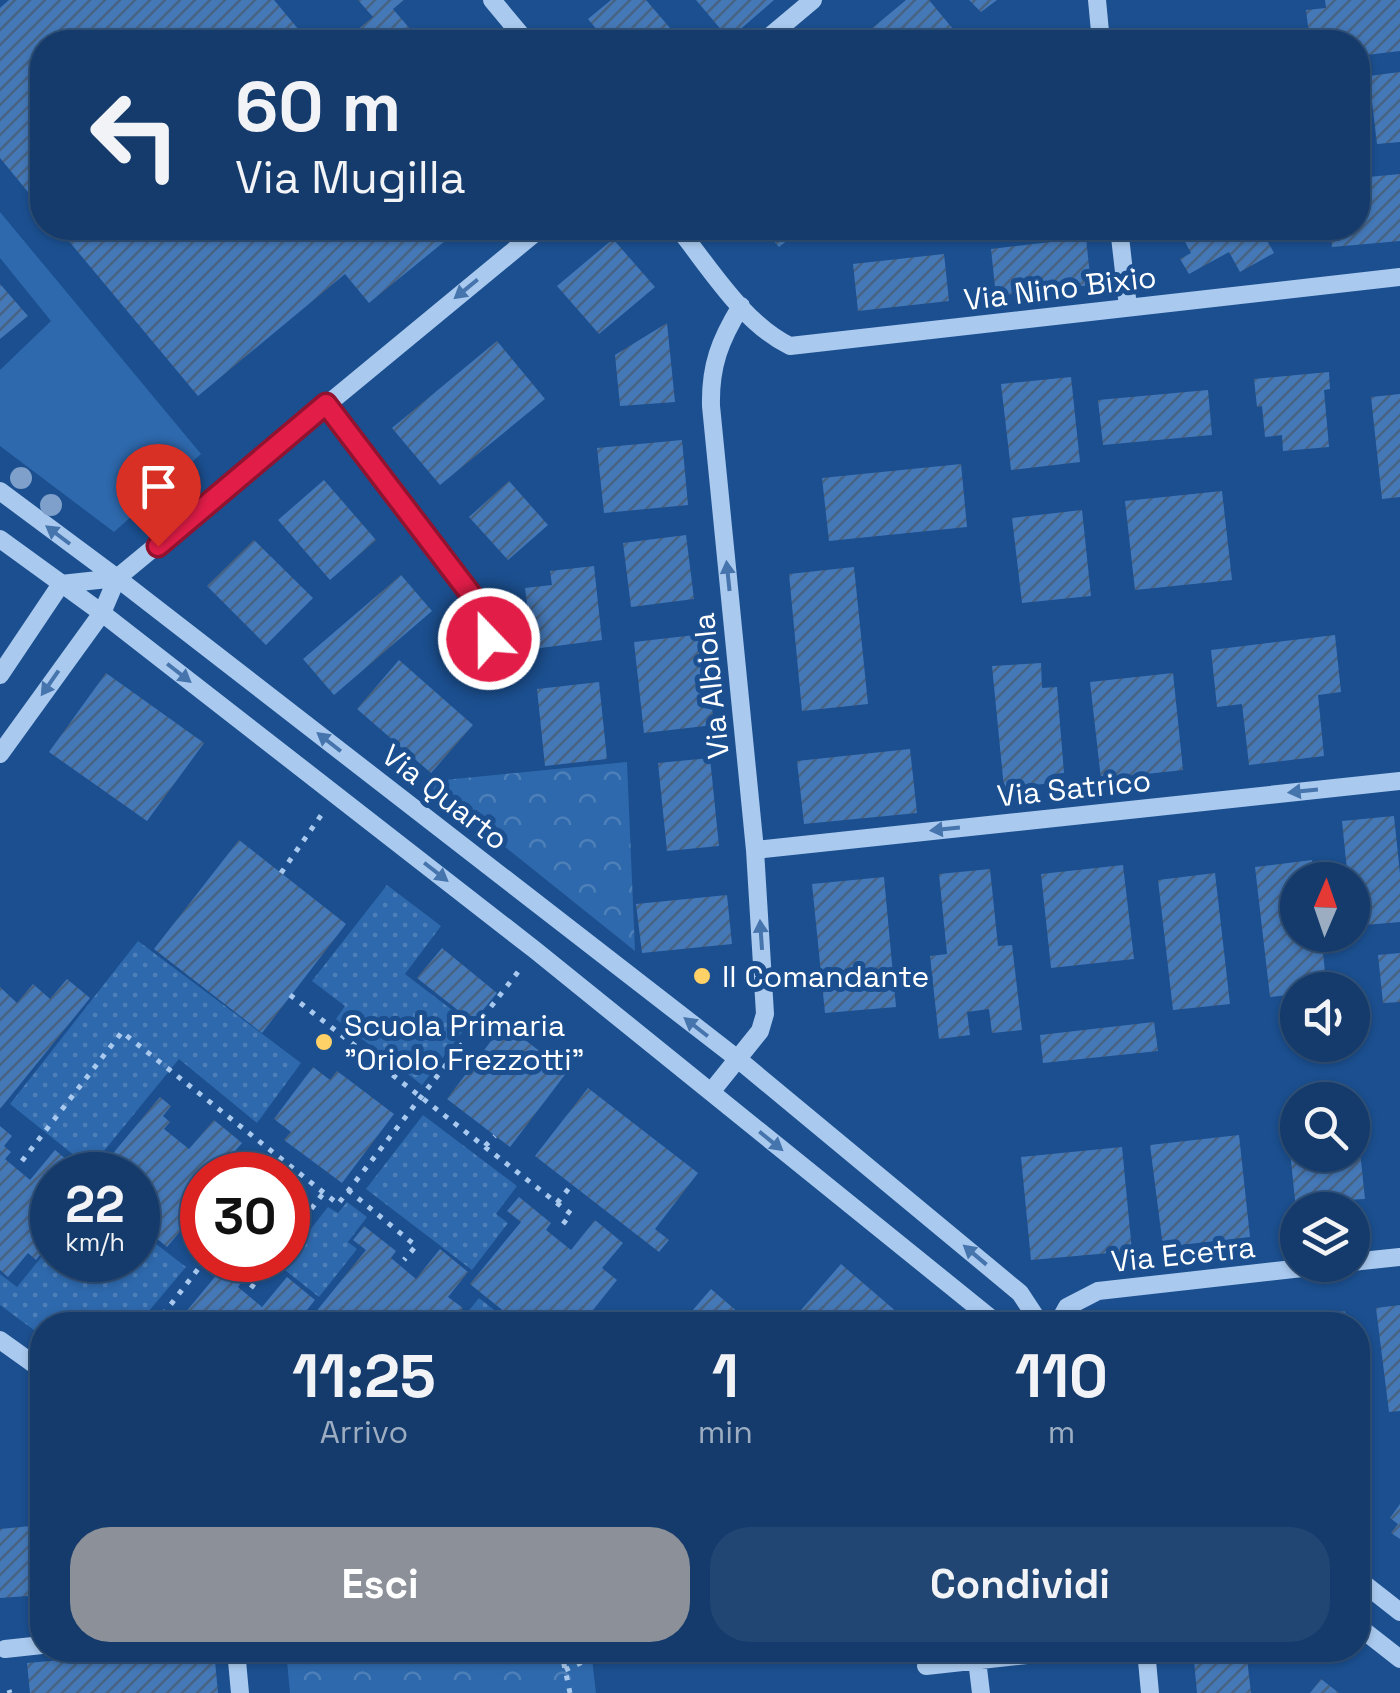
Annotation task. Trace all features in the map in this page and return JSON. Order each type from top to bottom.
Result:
[{"type":"street","points":[[492,0],[517,30]]},
{"type":"street","points":[[777,30],[813,0]]},
{"type":"street","points":[[1097,0],[1100,30]]},
{"type":"street","points":[[0,754],[102,613],[117,578],[527,240]]},
{"type":"street","name":"Via Nino Bixio","points":[[688,240],[741,306],[774,338],[790,346],[1400,277]]},
{"type":"street","points":[[1120,240],[1128,307]]},
{"type":"street","name":"Via Albiola","points":[[739,1060],[760,1030],[765,1014],[755,850],[711,378],[716,351],[741,306]]},
{"type":"street","points":[[326,404],[488,617],[490,660]]},
{"type":"street","name":"Via Quarto","points":[[0,491],[739,1060],[1020,1293],[1032,1312]]},
{"type":"street","points":[[0,540],[102,613],[336,793],[983,1312]]},
{"type":"street","points":[[61,584],[117,578]]},
{"type":"street","points":[[0,675],[61,584]]},
{"type":"street","name":"Via Satrico","points":[[755,850],[1400,780]]},
{"type":"street","points":[[711,1092],[739,1060]]},
{"type":"street","points":[[1370,1260],[1400,1257]]},
{"type":"street","name":"Via Ecetra","points":[[1064,1312],[1067,1306],[1098,1291],[1280,1271]]},
{"type":"street","points":[[0,1340],[30,1361]]},
{"type":"street","points":[[1370,1588],[1400,1612]]},
{"type":"street","points":[[1370,1635],[1400,1659]]},
{"type":"street","points":[[5,1650],[30,1647]]},
{"type":"street","points":[[237,1662],[240,1693]]},
{"type":"street","points":[[926,1666],[960,1662]]},
{"type":"street","points":[[977,1662],[980,1693]]},
{"type":"street","points":[[1147,1662],[1150,1693]]},
{"type":"path","points":[[281,873],[336,793]]},
{"type":"path","points":[[310,1181],[338,1204],[535,950]]},
{"type":"path","points":[[290,995],[571,1214],[559,1229]]},
{"type":"path","points":[[22,1161],[122,1032],[273,1152]]},
{"type":"path","points":[[485,1146],[495,1136]]},
{"type":"path","points":[[557,1203],[570,1187]]},
{"type":"path","points":[[348,1190],[416,1246],[404,1260]]},
{"type":"path","points":[[310,1211],[324,1192]]},
{"type":"path","points":[[165,1312],[188,1282]]},
{"type":"path","points":[[251,1288],[256,1282]]},
{"type":"path","points":[[563,1662],[570,1693]]},
{"type":"path","points":[[565,1670],[583,1662]]},
{"type":"green space","points":[[0,212],[201,454],[114,532],[0,446],[0,370],[51,321],[0,258]]},
{"type":"green space","points":[[627,762],[635,951],[424,782]]},
{"type":"green space","points":[[387,885],[441,926],[405,974],[469,1023],[422,1085],[336,1019],[345,1006],[312,981]]},
{"type":"green space","points":[[138,941],[301,1063],[257,1123],[179,1059],[103,1152],[70,1152],[10,1104]]},
{"type":"green space","points":[[423,1115],[517,1186],[496,1214],[508,1223],[472,1270],[366,1189]]},
{"type":"green space","points":[[347,1202],[367,1217],[348,1242],[357,1249],[319,1297],[300,1282],[310,1282],[310,1230],[328,1207],[338,1213]]},
{"type":"green space","points":[[160,1247],[180,1262],[180,1274],[148,1312],[30,1312],[30,1327],[0,1305],[0,1274],[17,1287],[30,1271],[30,1282],[160,1282]]},
{"type":"green space","points":[[479,1298],[497,1312],[468,1312]]},
{"type":"green space","points":[[287,1662],[592,1662],[596,1693],[290,1693]]},
{"type":"building","points":[[9,0],[274,0],[299,30],[30,30],[30,194],[0,158],[0,8]]},
{"type":"building","points":[[358,0],[404,0],[393,9],[411,30],[357,30],[373,17]]},
{"type":"building","points":[[611,0],[646,0],[672,30],[597,30],[588,19]]},
{"type":"building","points":[[696,0],[774,0],[739,30],[721,30]]},
{"type":"building","points":[[906,0],[929,0],[953,29],[952,30],[870,30]]},
{"type":"building","points":[[969,0],[997,0],[981,12]]},
{"type":"building","points":[[1325,0],[1400,0],[1400,51],[1370,55],[1370,30],[1308,30],[1306,10],[1326,8]]},
{"type":"building","points":[[1400,72],[1400,142],[1377,144],[1370,76]]},
{"type":"building","points":[[1400,174],[1400,241],[1332,247],[1331,240],[1370,240],[1370,177]]},
{"type":"building","points":[[68,240],[446,240],[369,303],[345,274],[198,396]]},
{"type":"building","points":[[614,240],[655,287],[599,334],[557,286]]},
{"type":"building","points":[[1086,240],[1091,285],[996,296],[991,249]]},
{"type":"building","points":[[1184,240],[1267,240],[1274,253],[1240,272],[1229,252],[1189,274],[1180,259],[1191,253]]},
{"type":"building","points":[[944,254],[949,301],[858,311],[853,264]]},
{"type":"building","points":[[0,284],[28,316],[0,339]]},
{"type":"building","points":[[667,323],[675,402],[620,406],[615,355]]},
{"type":"building","points":[[497,341],[545,399],[440,485],[392,428]]},
{"type":"building","points":[[1329,372],[1330,389],[1324,390],[1329,447],[1283,451],[1282,435],[1265,437],[1254,379]]},
{"type":"building","points":[[1071,377],[1080,462],[1011,470],[1001,384]]},
{"type":"building","points":[[1208,390],[1212,435],[1103,445],[1098,400]]},
{"type":"building","points":[[1400,394],[1400,497],[1382,499],[1371,397]]},
{"type":"building","points":[[682,440],[688,505],[604,513],[597,448]]},
{"type":"building","points":[[961,464],[967,527],[829,541],[822,478]]},
{"type":"building","points":[[324,480],[376,540],[330,580],[278,520]]},
{"type":"building","points":[[509,481],[548,525],[508,560],[469,517]]},
{"type":"building","points":[[1222,491],[1232,580],[1135,590],[1125,501]]},
{"type":"building","points":[[1082,510],[1091,596],[1022,603],[1012,518]]},
{"type":"building","points":[[686,535],[694,599],[631,607],[623,543]]},
{"type":"building","points":[[254,540],[313,598],[266,645],[207,586]]},
{"type":"building","points":[[594,566],[602,640],[533,649],[525,588],[552,585],[550,571]]},
{"type":"building","points":[[854,567],[868,704],[802,711],[789,574]]},
{"type":"building","points":[[401,575],[432,611],[334,695],[303,659]]},
{"type":"building","points":[[704,634],[714,725],[644,733],[634,642]]},
{"type":"building","points":[[1335,635],[1341,692],[1318,695],[1324,756],[1249,765],[1242,704],[1217,707],[1211,650]]},
{"type":"building","points":[[399,660],[473,725],[431,773],[357,709]]},
{"type":"building","points":[[1041,663],[1042,688],[1057,687],[1064,773],[1053,774],[1053,783],[1004,788],[992,666]]},
{"type":"building","points":[[106,673],[204,743],[147,821],[49,752]]},
{"type":"building","points":[[1173,673],[1183,770],[1101,779],[1090,682]]},
{"type":"building","points":[[599,682],[607,759],[545,766],[537,689]]},
{"type":"building","points":[[910,749],[917,813],[804,824],[797,761]]},
{"type":"building","points":[[710,758],[719,846],[667,851],[658,763]]},
{"type":"building","points":[[1394,816],[1400,922],[1370,925],[1370,862],[1346,862],[1342,821]]},
{"type":"building","points":[[239,840],[346,924],[262,1033],[154,949]]},
{"type":"building","points":[[1280,864],[1280,952],[1323,952],[1325,972],[1280,972],[1280,996],[1270,997],[1255,867]]},
{"type":"building","points":[[1123,865],[1134,959],[1051,968],[1041,874]]},
{"type":"building","points":[[990,869],[998,946],[1012,945],[1022,1030],[992,1033],[989,1009],[967,1012],[970,1035],[939,1039],[930,956],[947,954],[939,874]]},
{"type":"building","points":[[1215,873],[1230,1004],[1173,1010],[1158,880]]},
{"type":"building","points":[[884,877],[896,1007],[825,1013],[812,884]]},
{"type":"building","points":[[727,895],[732,944],[642,953],[636,904]]},
{"type":"building","points":[[442,948],[497,993],[473,1022],[417,978]]},
{"type":"building","points":[[1400,953],[1400,1002],[1383,1003],[1378,955]]},
{"type":"building","points":[[67,979],[90,998],[0,1109],[0,987],[17,1003],[33,984],[50,999]]},
{"type":"building","points":[[1154,1022],[1158,1051],[1043,1063],[1040,1035]]},
{"type":"building","points":[[504,1024],[567,1072],[510,1147],[447,1099]]},
{"type":"building","points":[[313,1067],[330,1080],[337,1071],[394,1114],[342,1183],[310,1159],[310,1152],[300,1152],[284,1140],[291,1132],[274,1119]]},
{"type":"building","points":[[588,1088],[698,1173],[655,1229],[669,1240],[659,1252],[535,1156]]},
{"type":"building","points":[[160,1097],[171,1106],[163,1116],[170,1122],[164,1129],[189,1149],[214,1120],[242,1143],[234,1152],[180,1152],[180,1231],[167,1247],[160,1241],[160,1152],[114,1152]]},
{"type":"building","points":[[0,1126],[12,1136],[4,1146],[11,1152],[5,1159],[30,1180],[30,1255],[8,1277],[0,1270]]},
{"type":"building","points":[[1239,1135],[1250,1237],[1163,1247],[1150,1145]]},
{"type":"building","points":[[1122,1147],[1132,1251],[1031,1260],[1021,1157]]},
{"type":"building","points":[[1292,1172],[1362,1172],[1364,1192],[1294,1192]]},
{"type":"building","points":[[519,1197],[551,1223],[546,1230],[571,1250],[595,1220],[623,1243],[602,1268],[617,1280],[591,1312],[505,1312],[470,1284],[521,1222],[507,1211]]},
{"type":"building","points":[[364,1226],[396,1251],[391,1258],[416,1279],[440,1249],[468,1272],[448,1297],[463,1308],[460,1312],[316,1312],[366,1250],[353,1240]]},
{"type":"building","points":[[841,1264],[897,1312],[799,1312]]},
{"type":"building","points":[[211,1282],[242,1282],[238,1287],[262,1307],[283,1282],[293,1282],[315,1300],[305,1312],[186,1312]]},
{"type":"building","points":[[711,1289],[738,1312],[691,1312]]},
{"type":"building","points":[[1400,1305],[1400,1411],[1389,1412],[1376,1308]]},
{"type":"building","points":[[1400,1504],[1400,1539],[1391,1533],[1398,1524],[1390,1518]]},
{"type":"building","points":[[30,1526],[30,1596],[0,1598],[0,1529]]},
{"type":"building","points":[[215,1662],[218,1693],[30,1693],[27,1663]]},
{"type":"building","points":[[1194,1662],[1247,1662],[1251,1693],[1197,1693]]},
{"type":"building","points":[[1321,1679],[1339,1693],[1310,1693]]},
{"type":"place","name":"Il Comandante","points":[[702,976]]},
{"type":"place","name":"Scuola Primaria \"Oriolo Frezzotti\"","points":[[324,1042]]},
{"type":"route","points":[[158,546],[326,404],[488,617],[489,639]]}]
